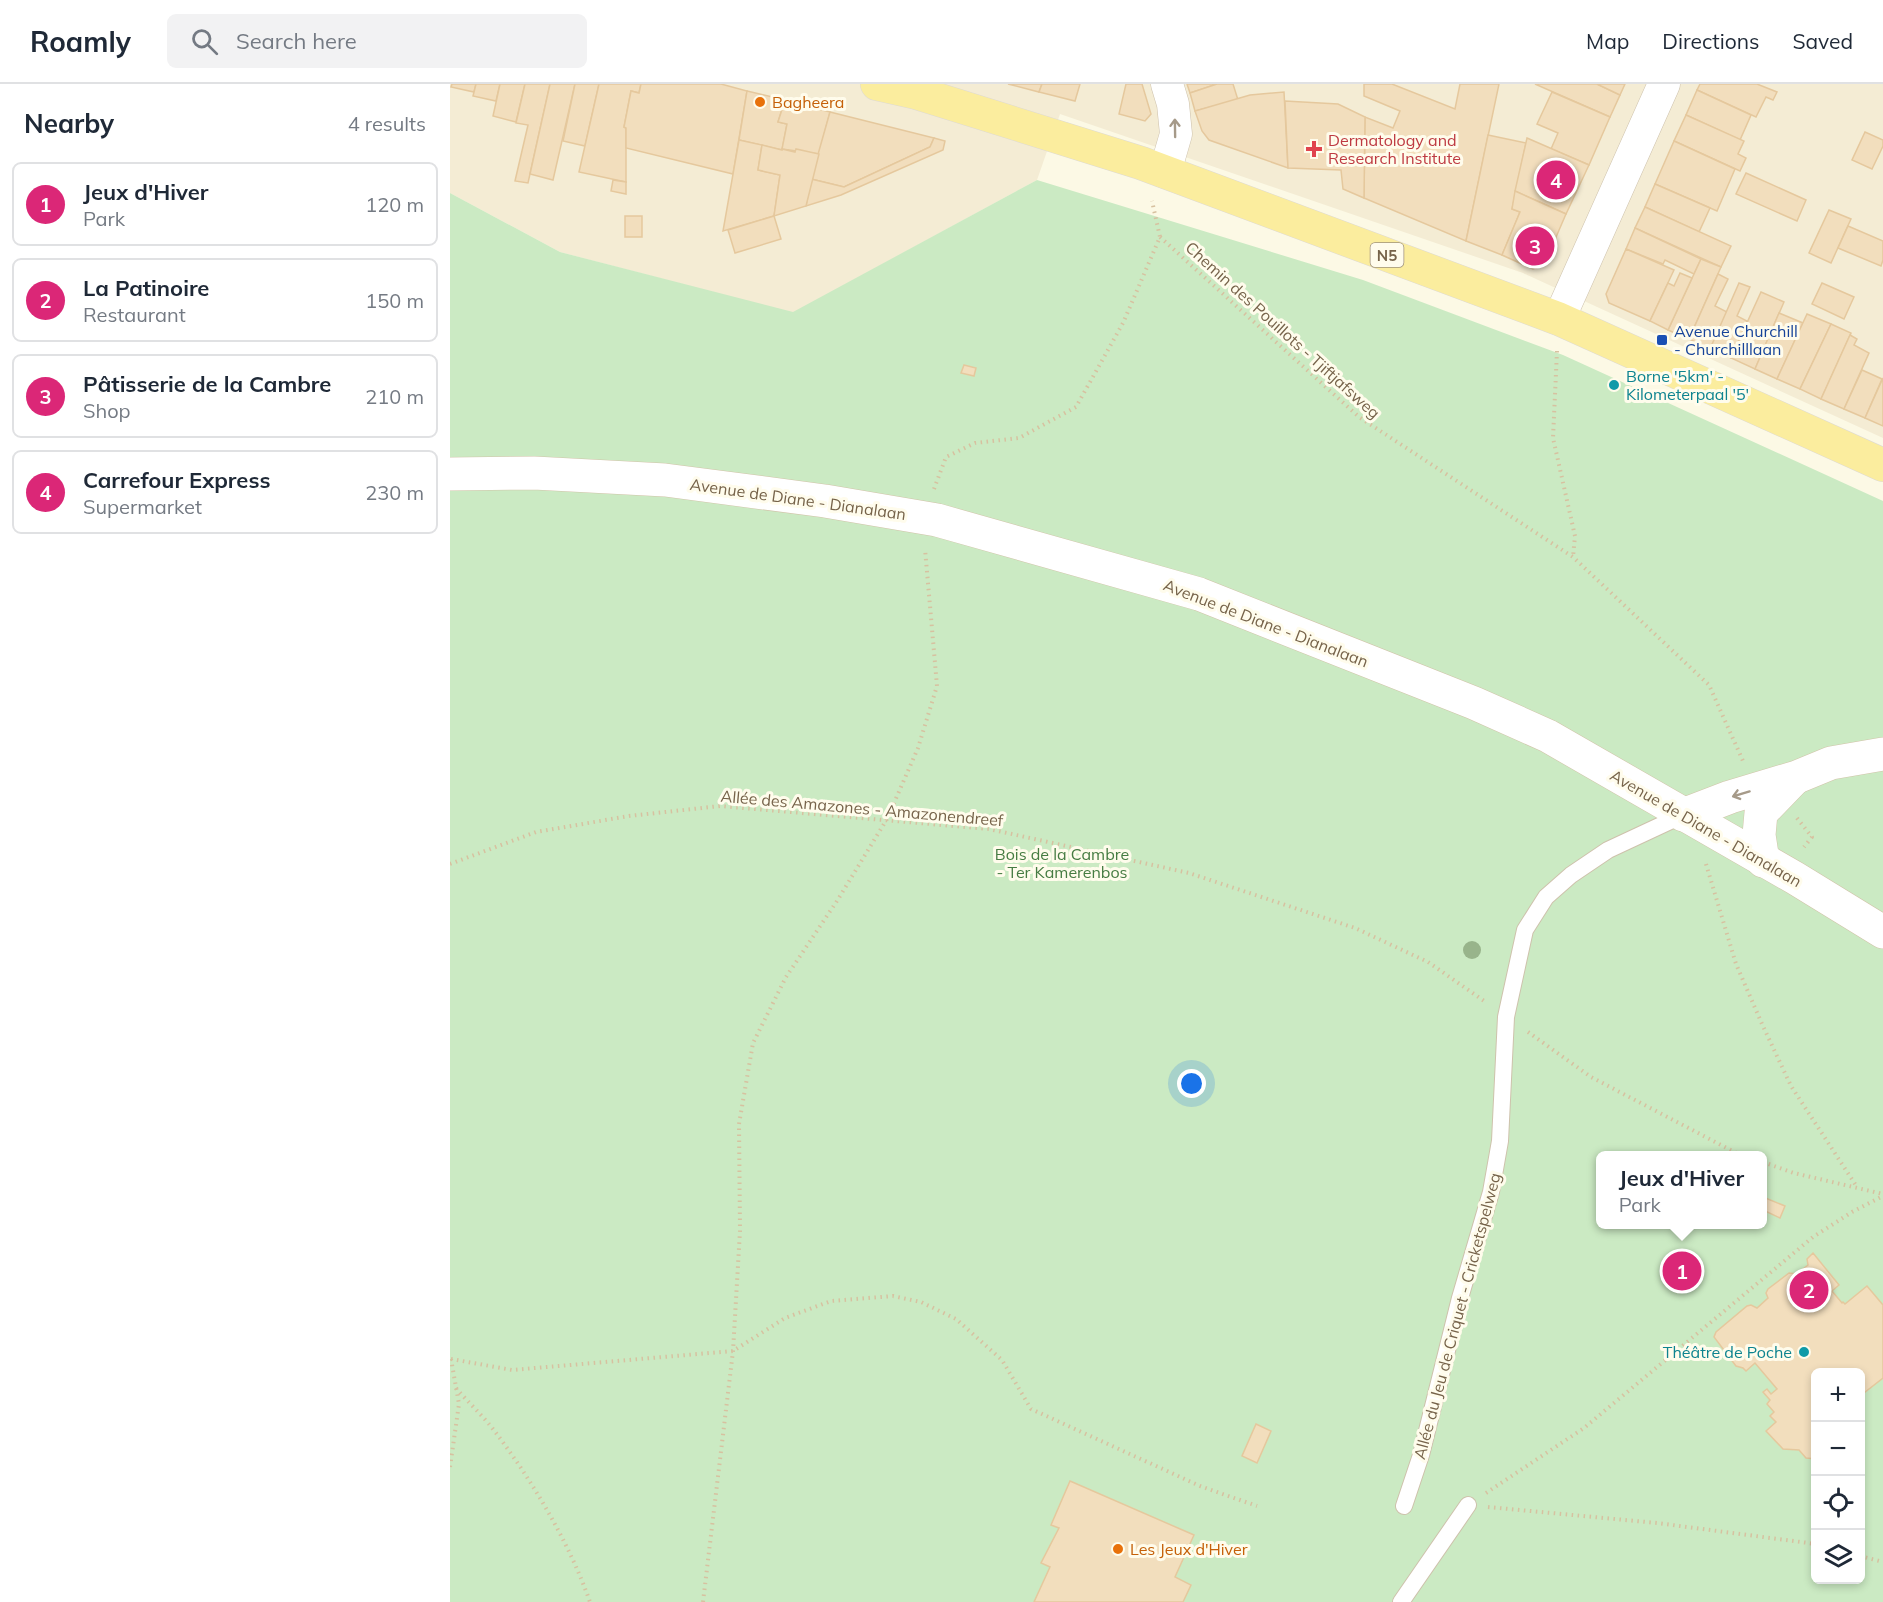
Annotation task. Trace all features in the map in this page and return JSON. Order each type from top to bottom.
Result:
[{"type":"main road","name":"N5","points":[[877,84],[917,93],[1165,172],[1559,319],[1883,465]]},
{"type":"street","points":[[1165,172],[1176,134],[1173,104],[1167,84]]},
{"type":"street","points":[[1559,319],[1664,84]]},
{"type":"street","name":"Avenue de Diane - Dianalaan","points":[[450,474],[534,473],[665,480],[825,501],[937,520],[1198,594],[1474,703],[1548,736],[1883,932]]},
{"type":"street","points":[[1775,867],[1759,835],[1761,813],[1786,788],[1831,763],[1883,754]]},
{"type":"street","points":[[1683,815],[1730,797],[1786,788]]},
{"type":"lane","name":"Allée du Jeu de Criquet - Cricketspelweg","points":[[1404,1506],[1421,1455],[1460,1298],[1491,1192],[1500,1141],[1506,1017],[1525,930],[1546,897],[1571,874],[1608,850],[1683,815]]},
{"type":"lane","points":[[1401,1602],[1468,1505]]},
{"type":"path","name":"Chemin des Pouillots - Tjiftjafsweg","points":[[924,518],[946,457],[975,443],[1019,438],[1076,406],[1123,323],[1160,237],[1359,417],[1573,557],[1708,685],[1741,758]]},
{"type":"path","points":[[1557,352],[1552,438],[1575,536],[1573,557]]},
{"type":"path","points":[[703,1602],[733,1351],[740,1231],[740,1124],[753,1043],[786,977],[837,901],[887,819],[918,748],[937,686],[924,518]]},
{"type":"path","points":[[1775,867],[1812,837],[1795,815],[1786,788]]},
{"type":"path","name":"Allée des Amazones - Amazonendreef","points":[[450,864],[536,832],[630,816],[720,806],[990,829],[1189,873],[1355,928],[1428,962],[1591,1077],[1734,1151]]},
{"type":"path","points":[[1717,833],[1705,860],[1736,964],[1791,1086],[1857,1187]]},
{"type":"path","points":[[1767,1163],[1794,1173],[1883,1195]]},
{"type":"path","points":[[1468,1505],[1584,1428],[1813,1237],[1883,1195]]},
{"type":"path","points":[[450,1467],[459,1404],[450,1359],[512,1370],[733,1351],[785,1318],[831,1301],[893,1296],[921,1302],[956,1319],[1002,1360],[1031,1409],[1200,1486],[1257,1506]]},
{"type":"path","points":[[456,1388],[492,1428],[529,1479],[564,1545],[590,1602]]},
{"type":"path","points":[[1468,1505],[1657,1523],[1811,1543]]},
{"type":"path","points":[[1865,1557],[1883,1562]]},
{"type":"shaded area","points":[[450,84],[1883,84],[1883,438],[1523,273],[1060,114],[1037,180],[793,313],[560,252],[450,193]]},
{"type":"green space","name":"Bois de la Cambre - Ter Kamerenbos","points":[[1037,180],[1363,280],[1563,355],[1883,501],[1883,1602],[450,1602],[450,193],[560,252],[793,312]]},
{"type":"building","points":[[452,84],[476,84],[474,92],[451,87]]},
{"type":"building","points":[[476,84],[500,84],[496,101],[473,96]]},
{"type":"building","points":[[500,84],[525,84],[516,122],[493,116]]},
{"type":"building","points":[[525,84],[550,84],[528,183],[515,181],[528,125],[516,123]]},
{"type":"building","points":[[550,84],[575,84],[553,180],[530,174]]},
{"type":"building","points":[[575,84],[599,84],[585,146],[563,141]]},
{"type":"building","points":[[599,84],[641,84],[639,93],[631,91],[624,127],[626,128],[626,182],[579,172]]},
{"type":"building","points":[[641,84],[721,84],[747,91],[733,174],[626,148],[626,128],[624,127],[631,91],[639,93]]},
{"type":"building","points":[[1008,84],[1042,84],[1039,92]]},
{"type":"building","points":[[1042,84],[1080,84],[1075,101],[1039,92]]},
{"type":"building","points":[[1126,84],[1142,84],[1151,114],[1145,121],[1119,114]]},
{"type":"building","points":[[1187,84],[1217,84],[1190,93]]},
{"type":"building","points":[[1217,84],[1233,84],[1238,100],[1195,111],[1190,93]]},
{"type":"building","points":[[1364,84],[1392,84],[1455,109],[1460,84],[1499,84],[1466,241],[1364,198],[1365,117],[1393,128],[1400,111],[1364,96]]},
{"type":"building","points":[[1535,84],[1597,84],[1620,95],[1610,117]]},
{"type":"building","points":[[1597,84],[1625,84],[1620,95]]},
{"type":"building","points":[[1700,84],[1757,84],[1777,92],[1773,100],[1766,97],[1756,117],[1697,90]]},
{"type":"building","points":[[1697,90],[1751,115],[1740,140],[1686,115]]},
{"type":"building","points":[[747,91],[785,100],[778,122],[787,124],[782,150],[739,140]]},
{"type":"building","points":[[1284,92],[1288,168],[1209,140],[1202,131],[1195,111],[1250,95]]},
{"type":"building","points":[[1552,92],[1610,117],[1589,165],[1551,149],[1558,133],[1537,124]]},
{"type":"building","points":[[785,100],[830,112],[819,154],[782,149],[787,124],[778,122]]},
{"type":"building","points":[[1285,101],[1338,104],[1365,117],[1364,198],[1343,189],[1341,170],[1288,168]]},
{"type":"building","points":[[830,112],[934,138],[930,147],[844,187],[811,179]]},
{"type":"building","points":[[1686,115],[1744,141],[1738,154],[1746,158],[1740,171],[1674,141]]},
{"type":"building","points":[[1865,132],[1883,140],[1883,146],[1872,169],[1852,160]]},
{"type":"building","points":[[1488,135],[1526,143],[1512,209],[1520,212],[1502,255],[1466,241]]},
{"type":"building","points":[[934,138],[945,141],[943,150],[841,195],[806,206],[811,179],[844,187],[930,147]]},
{"type":"building","points":[[1527,138],[1589,165],[1566,214],[1515,191]]},
{"type":"building","points":[[739,140],[762,145],[758,170],[780,175],[774,216],[723,231]]},
{"type":"building","points":[[1674,141],[1735,169],[1717,211],[1655,184]]},
{"type":"building","points":[[762,145],[782,150],[795,152],[796,149],[819,154],[806,206],[774,216],[780,175],[758,170]]},
{"type":"building","points":[[1746,173],[1806,200],[1797,221],[1736,194]]},
{"type":"building","points":[[613,180],[626,182],[626,194],[611,191]]},
{"type":"building","points":[[1655,184],[1710,208],[1699,232],[1645,207]]},
{"type":"building","points":[[1515,191],[1566,214],[1544,265],[1533,269],[1502,255],[1520,212],[1512,209]]},
{"type":"building","points":[[1645,207],[1731,246],[1721,267],[1635,228]]},
{"type":"building","points":[[1829,210],[1851,219],[1831,263],[1809,253]]},
{"type":"building","points":[[625,216],[642,216],[642,237],[625,237]]},
{"type":"building","points":[[774,216],[781,239],[735,253],[728,230]]},
{"type":"building","points":[[1848,226],[1883,241],[1881,266],[1838,248]]},
{"type":"building","points":[[1635,228],[1701,259],[1694,274],[1665,260],[1663,264],[1626,249]]},
{"type":"building","points":[[1626,249],[1674,270],[1650,321],[1609,303],[1606,294]]},
{"type":"building","points":[[1701,259],[1721,267],[1689,339],[1668,330]]},
{"type":"building","points":[[1680,273],[1692,278],[1668,330],[1650,321],[1668,283],[1674,286]]},
{"type":"building","points":[[1718,274],[1728,279],[1715,306],[1727,312],[1710,349],[1689,339]]},
{"type":"building","points":[[1739,283],[1750,287],[1737,316],[1747,321],[1731,358],[1710,349]]},
{"type":"building","points":[[1822,283],[1854,297],[1844,319],[1812,304]]},
{"type":"building","points":[[1761,292],[1784,302],[1755,369],[1731,358]]},
{"type":"building","points":[[1779,313],[1803,323],[1777,379],[1755,369]]},
{"type":"building","points":[[1807,314],[1831,324],[1800,389],[1777,379]]},
{"type":"building","points":[[1831,324],[1851,333],[1821,399],[1800,389]]},
{"type":"building","points":[[1850,335],[1857,339],[1854,345],[1869,353],[1844,409],[1821,399]]},
{"type":"building","points":[[964,365],[976,368],[974,376],[961,373]]},
{"type":"building","points":[[1862,370],[1882,379],[1865,418],[1844,409]]},
{"type":"building","points":[[1883,378],[1883,426],[1865,418]]},
{"type":"building","points":[[1767,1199],[1785,1206],[1780,1218],[1767,1212]]},
{"type":"building","name":"Théâtre de Poche","points":[[1813,1253],[1839,1285],[1832,1291],[1842,1303],[1845,1304],[1867,1286],[1883,1305],[1883,1378],[1865,1392],[1865,1368],[1811,1368],[1811,1458],[1806,1458],[1799,1450],[1783,1449],[1766,1431],[1776,1422],[1770,1416],[1774,1412],[1767,1404],[1770,1400],[1763,1392],[1767,1389],[1771,1394],[1777,1389],[1755,1363],[1746,1371],[1736,1366],[1714,1337],[1716,1332],[1747,1306],[1757,1308],[1768,1298],[1766,1293],[1768,1289],[1789,1273],[1797,1274],[1808,1265],[1807,1259]]},
{"type":"building","points":[[1256,1424],[1271,1431],[1257,1463],[1242,1456]]},
{"type":"building","name":"Les Jeux d'Hiver","points":[[1070,1481],[1194,1535],[1175,1577],[1191,1585],[1183,1602],[1034,1602],[1050,1567],[1041,1563],[1059,1528],[1051,1525]]},
{"type":"place","name":"Bagheera","points":[[760,102]]},
{"type":"place","name":"Dermatology and Research Institute","points":[[1314,149]]},
{"type":"place","name":"Carrefour Express","points":[[1556,180]]},
{"type":"place","name":"Pâtisserie de la Cambre","points":[[1535,246]]},
{"type":"place","name":"Avenue Churchill - Churchilllaan","points":[[1662,340]]},
{"type":"place","name":"Borne '5km' - Kilometerpaal '5'","points":[[1614,385]]},
{"type":"place","name":"Jeux d'Hiver","points":[[1682,1271]]},
{"type":"place","name":"La Patinoire","points":[[1809,1290]]},
{"type":"place","name":"Théâtre de Poche","points":[[1804,1352]]},
{"type":"place","name":"Les Jeux d'Hiver","points":[[1118,1549]]}]
